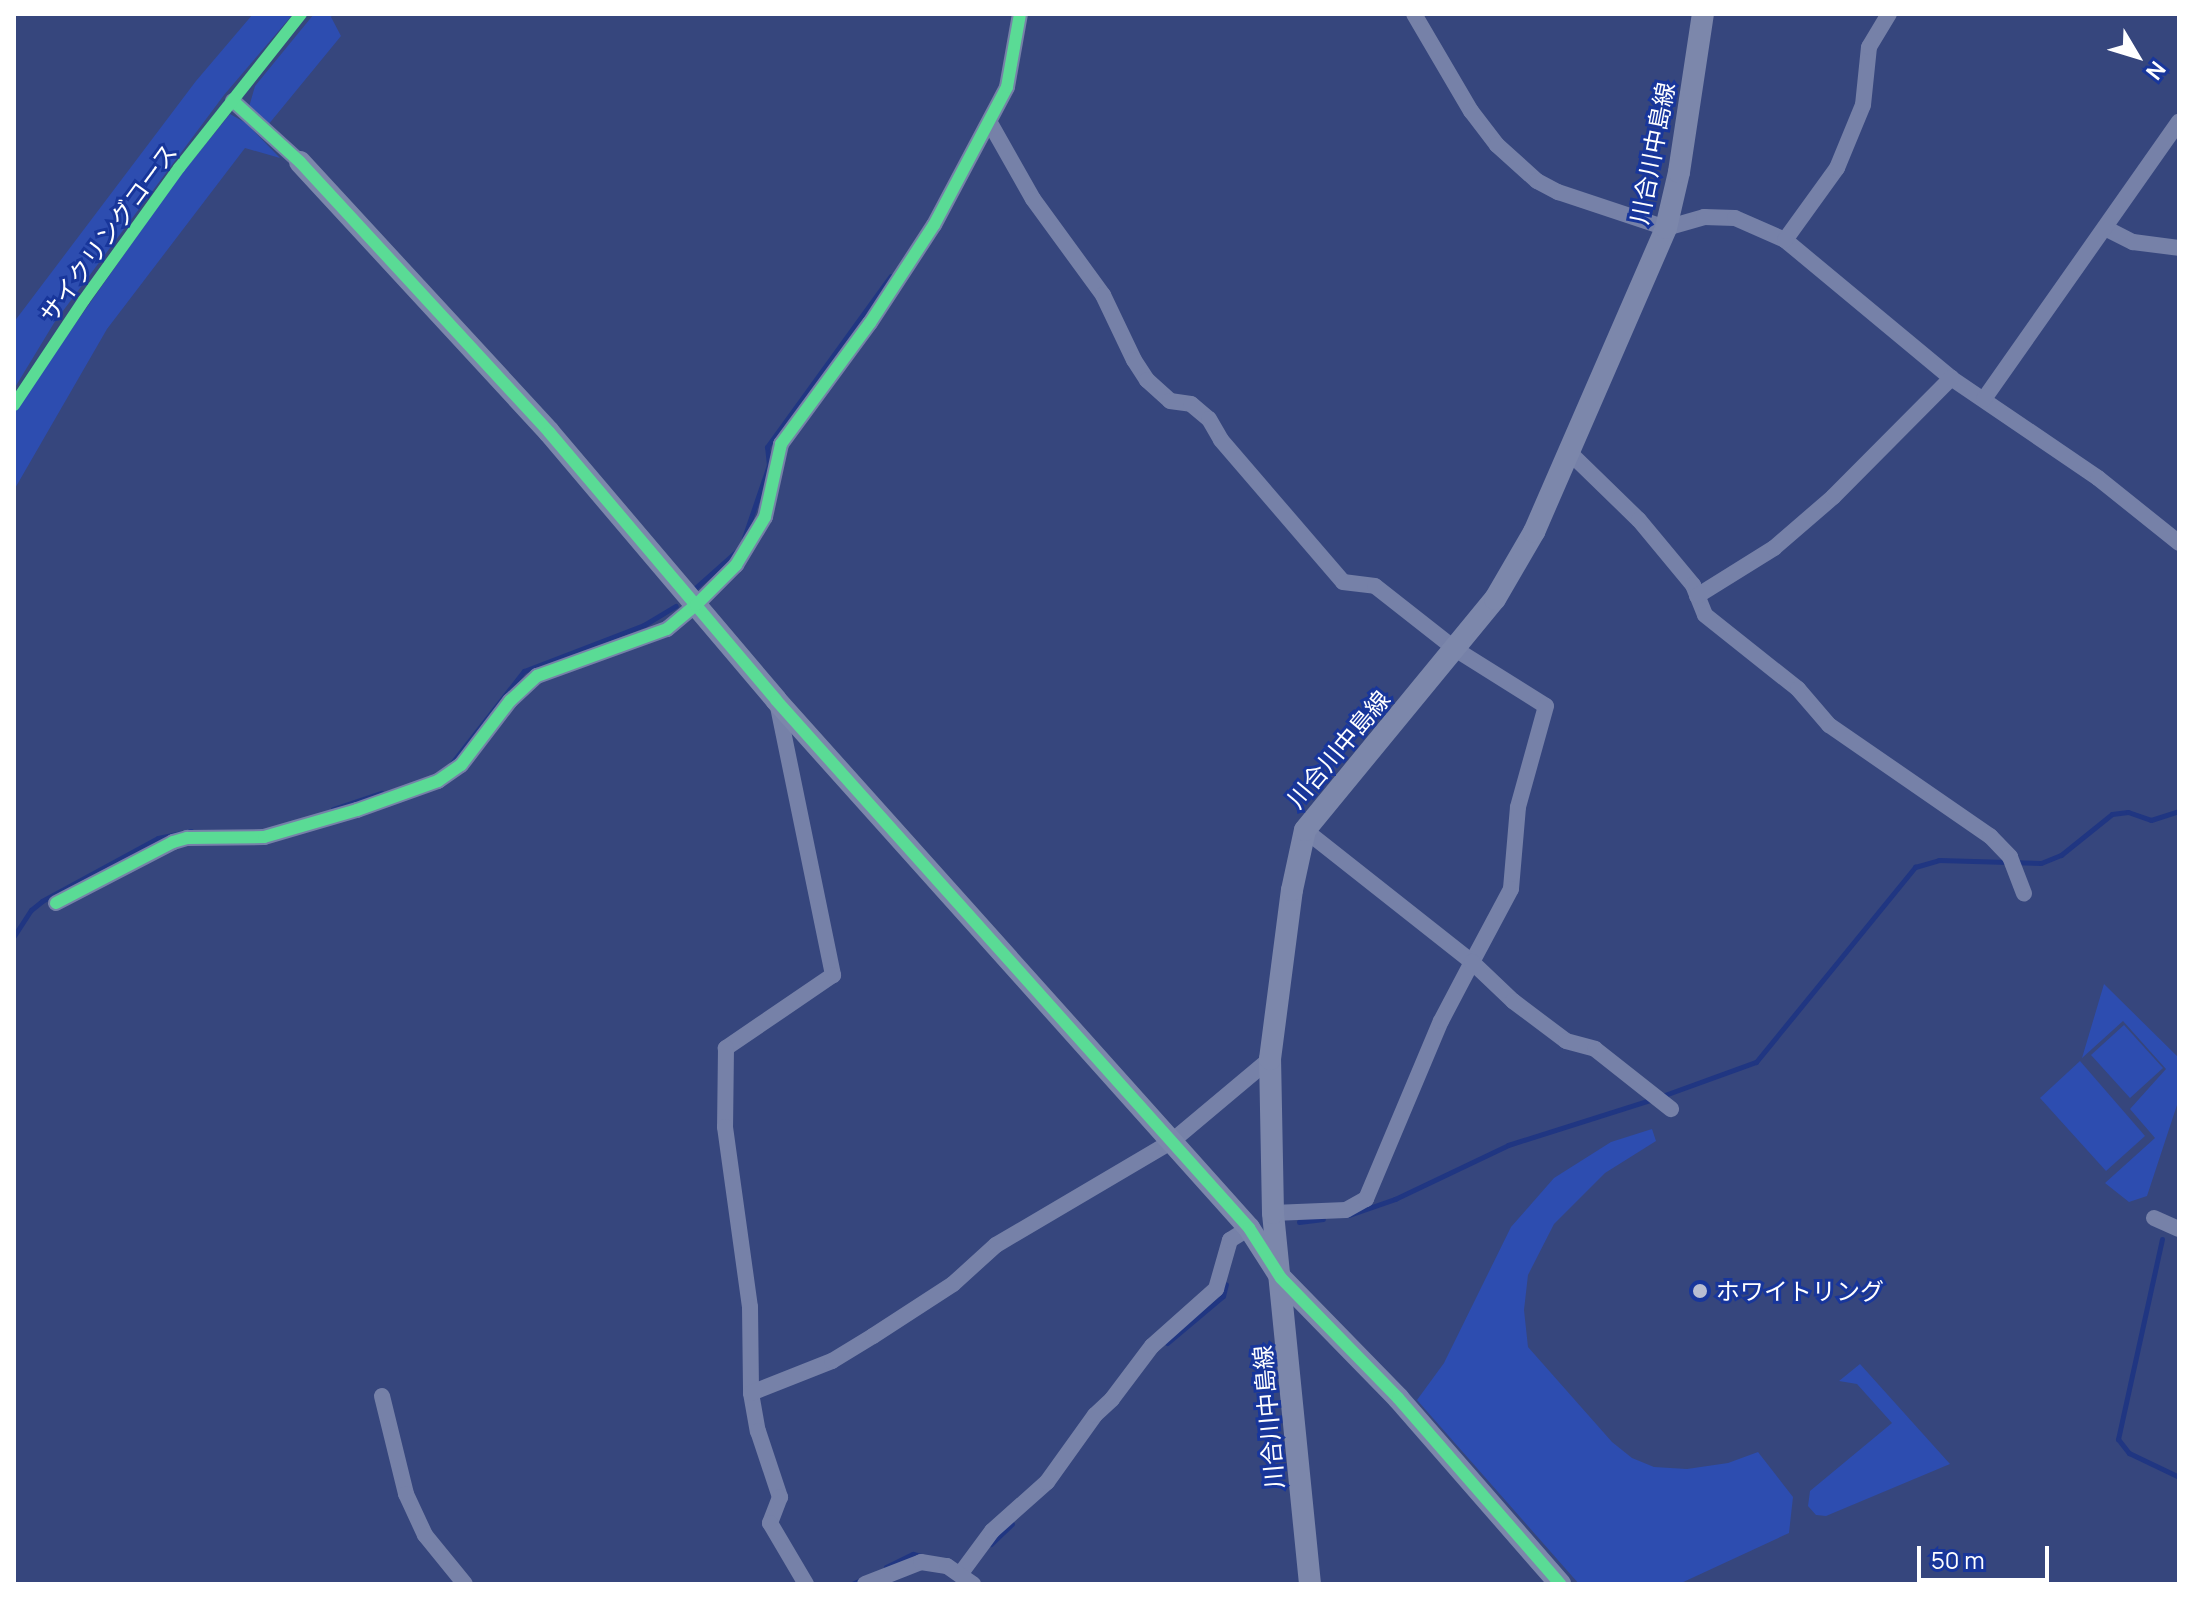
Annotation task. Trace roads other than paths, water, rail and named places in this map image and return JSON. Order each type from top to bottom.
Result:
[{"type":"street","points":[[56,903],[173,842],[187,838],[264,837],[438,781],[461,765],[510,701],[537,676],[667,629],[696,605],[736,565],[765,517],[781,444],[934,225],[990,123],[1007,87],[1020,14]]},
{"type":"street","points":[[1414,14],[1471,111],[1497,145],[1537,181],[1558,192],[1666,228],[1704,217],[1735,218],[1785,240],[1951,378],[2098,478],[2179,543]]},
{"type":"street","name":"川合川中島線","points":[[1310,1584],[1273,1213],[1270,1059],[1292,890],[1305,830],[1495,599],[1534,532],[1666,228],[1679,172],[1703,14]]},
{"type":"street","points":[[1785,240],[1837,168],[1863,105],[1869,47],[1889,14]]},
{"type":"street","points":[[233,101],[300,162],[549,432],[776,700],[1249,1228],[1281,1278],[1398,1398],[1560,1584]]},
{"type":"street","points":[[1984,399],[2107,229],[2179,122]]},
{"type":"street","points":[[990,123],[1033,199],[1103,295],[1147,380],[1170,401],[1191,404],[1209,419],[1221,440],[1343,582],[1375,586],[1455,649],[1546,706],[1518,807],[1511,889],[1435,1034],[1366,1199],[1346,1210],[1273,1213]]},
{"type":"street","points":[[2107,229],[2133,242],[2179,248]]},
{"type":"street","points":[[1697,596],[1774,548],[1833,497],[1951,378]]},
{"type":"street","points":[[1570,453],[1639,520],[1693,585],[1705,615],[1798,689],[1829,725],[1990,836],[2012,864],[2024,893]]},
{"type":"street","points":[[776,700],[833,975],[726,1048],[725,1127],[750,1307],[751,1393],[758,1431],[780,1497],[770,1523],[806,1584]]},
{"type":"street","points":[[1305,830],[1472,962],[1513,1001],[1566,1041],[1595,1049],[1664,1103]]},
{"type":"street","points":[[751,1393],[832,1361],[953,1284],[996,1245],[1171,1142],[1270,1059]]},
{"type":"street","points":[[2154,1218],[2179,1229]]},
{"type":"street","points":[[865,1584],[921,1562],[947,1566],[967,1579],[992,1531],[1047,1482],[1095,1415],[1112,1399],[1152,1346],[1216,1289],[1230,1240],[1249,1228]]},
{"type":"street","points":[[382,1396],[406,1494],[425,1535],[465,1584]]},
{"type":"waterway","points":[[744,538],[769,465],[767,447],[891,276]]},
{"type":"waterway","points":[[694,589],[738,550]]},
{"type":"waterway","points":[[452,763],[524,671],[644,625],[676,606]]},
{"type":"waterway","points":[[333,809],[381,793]]},
{"type":"waterway","points":[[1662,1096],[1756,1062],[1915,867],[1939,860],[2041,863],[2061,855],[2112,814],[2128,812],[2151,820],[2179,811]]},
{"type":"waterway","points":[[14,936],[31,910],[42,901],[158,838],[191,831]]},
{"type":"waterway","points":[[1349,1215],[1395,1199],[1508,1145],[1653,1099]]},
{"type":"waterway","points":[[1299,1222],[1323,1219]]},
{"type":"waterway","points":[[2162,1239],[2118,1439],[2129,1453],[2179,1477]]},
{"type":"waterway","points":[[1167,1343],[1223,1296],[1226,1284]]},
{"type":"waterway","points":[[991,1544],[1012,1524]]},
{"type":"waterway","points":[[886,1567],[913,1554],[921,1556]]},
{"type":"waterway","points":[[852,1584],[863,1579]]},
{"type":"place","name":"ホワイトリング","points":[[1700,1291]]}]
